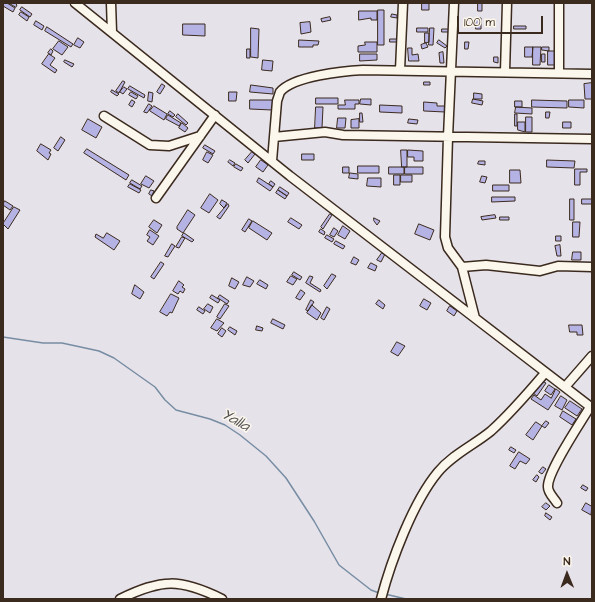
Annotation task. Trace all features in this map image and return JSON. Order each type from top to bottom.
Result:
[{"type":"street","points":[[75,3],[272,161],[591,408],[562,454],[549,480],[548,490],[557,503]]},
{"type":"street","points":[[111,3],[112,32]]},
{"type":"street","points":[[400,70],[403,3]]},
{"type":"street","points":[[454,3],[445,237],[448,248],[462,268],[475,318]]},
{"type":"street","points":[[505,72],[507,3]]},
{"type":"street","points":[[559,3],[559,73]]},
{"type":"street","points":[[272,161],[277,101],[280,92],[288,86],[298,82],[345,71],[400,70],[592,74]]},
{"type":"street","points":[[156,198],[215,115]]},
{"type":"street","points":[[104,116],[150,145],[169,146],[200,136]]},
{"type":"street","points":[[274,137],[325,132],[343,135],[592,139]]},
{"type":"street","points":[[462,268],[486,265],[540,271],[558,266],[592,267]]},
{"type":"street","points":[[565,388],[592,356]]},
{"type":"street","points":[[381,599],[397,552],[416,508],[432,480],[457,454],[491,430],[545,373]]},
{"type":"street","points":[[120,599],[142,589],[163,583],[182,584],[222,599]]},
{"type":"building","points":[[3,3],[7,3],[15,8],[13,12],[3,6]]},
{"type":"building","points":[[9,3],[15,3],[17,5],[16,7]]},
{"type":"building","points":[[422,3],[429,3],[429,10],[422,10]]},
{"type":"building","points":[[478,3],[482,3],[482,11],[478,11]]},
{"type":"building","points":[[22,7],[32,14],[30,17],[20,10]]},
{"type":"building","points":[[378,10],[384,10],[384,45],[378,45]]},
{"type":"building","points":[[359,11],[377,11],[377,20],[371,20],[371,18],[359,20]]},
{"type":"building","points":[[21,12],[29,17],[27,21],[19,15]]},
{"type":"building","points":[[392,14],[397,15],[397,18],[391,17]]},
{"type":"building","points":[[330,17],[331,20],[322,22],[321,19]]},
{"type":"building","points":[[476,18],[481,18],[481,29],[476,29]]},
{"type":"building","points":[[36,21],[44,26],[42,30],[34,25]]},
{"type":"building","points":[[310,22],[311,32],[301,34],[300,23]]},
{"type":"building","points":[[183,24],[205,24],[205,36],[183,35]]},
{"type":"building","points":[[514,26],[526,26],[526,29],[514,29]]},
{"type":"building","points":[[47,27],[73,44],[71,47],[45,31]]},
{"type":"building","points":[[251,28],[259,29],[258,58],[251,57]]},
{"type":"building","points":[[417,28],[428,28],[428,32],[417,32]]},
{"type":"building","points":[[430,28],[434,28],[433,45],[429,45]]},
{"type":"building","points":[[442,29],[449,29],[449,32],[442,32]]},
{"type":"building","points":[[425,33],[429,33],[429,42],[425,43]]},
{"type":"building","points":[[78,38],[84,42],[80,48],[74,45]]},
{"type":"building","points":[[390,39],[397,39],[397,42],[390,42]]},
{"type":"building","points":[[299,40],[319,41],[318,45],[313,45],[313,47],[299,47]]},
{"type":"building","points":[[439,40],[447,46],[445,48],[437,43]]},
{"type":"building","points":[[59,41],[68,47],[62,55],[53,49]]},
{"type":"building","points":[[365,42],[377,42],[377,52],[358,52],[358,46],[365,45]]},
{"type":"building","points":[[465,42],[469,42],[468,49],[465,49]]},
{"type":"building","points":[[426,43],[428,47],[422,49],[421,45]]},
{"type":"building","points":[[525,47],[533,47],[532,57],[525,57]]},
{"type":"building","points":[[533,47],[541,47],[540,65],[533,65]]},
{"type":"building","points":[[542,47],[549,47],[549,51],[542,50]]},
{"type":"building","points":[[408,48],[412,48],[412,55],[418,54],[419,61],[409,61]]},
{"type":"building","points":[[51,49],[53,51],[51,55],[48,53]]},
{"type":"building","points":[[247,49],[250,49],[250,58],[247,58]]},
{"type":"building","points":[[548,51],[555,51],[555,65],[548,65]]},
{"type":"building","points":[[443,52],[444,63],[440,63],[439,53]]},
{"type":"building","points":[[49,54],[55,58],[50,65],[57,70],[55,73],[42,64]]},
{"type":"building","points":[[360,54],[377,54],[377,60],[360,61]]},
{"type":"building","points":[[542,54],[545,54],[545,62],[542,62]]},
{"type":"building","points":[[494,57],[498,57],[498,63],[494,62]]},
{"type":"building","points":[[65,60],[74,64],[72,67],[64,62]]},
{"type":"building","points":[[263,60],[273,61],[272,71],[262,70]]},
{"type":"building","points":[[123,81],[125,82],[119,93],[116,91]]},
{"type":"building","points":[[424,82],[430,82],[430,85],[424,85]]},
{"type":"building","points":[[592,83],[592,99],[585,99],[584,84]]},
{"type":"building","points":[[162,84],[165,86],[160,94],[157,92]]},
{"type":"building","points":[[251,85],[273,88],[273,94],[250,92]]},
{"type":"building","points":[[130,86],[145,95],[144,98],[128,89]]},
{"type":"building","points":[[124,87],[127,89],[123,94],[120,92]]},
{"type":"building","points":[[112,90],[119,94],[117,96],[111,92]]},
{"type":"building","points":[[131,92],[138,96],[136,99],[129,95]]},
{"type":"building","points":[[149,92],[153,93],[152,102],[148,101]]},
{"type":"building","points":[[229,92],[237,92],[236,101],[229,101]]},
{"type":"building","points":[[474,93],[482,94],[482,99],[474,99]]},
{"type":"building","points":[[316,98],[338,98],[338,104],[316,104]]},
{"type":"building","points":[[361,99],[371,99],[371,105],[360,104]]},
{"type":"building","points":[[473,99],[483,101],[482,105],[472,103]]},
{"type":"building","points":[[132,100],[135,102],[132,107],[129,105]]},
{"type":"building","points":[[250,100],[273,100],[272,110],[250,109]]},
{"type":"building","points":[[345,100],[359,100],[359,104],[355,104],[355,109],[338,109],[338,105],[345,105]]},
{"type":"building","points":[[532,100],[567,101],[567,108],[532,107]]},
{"type":"building","points":[[569,100],[584,100],[584,108],[569,107]]},
{"type":"building","points":[[515,101],[522,101],[522,107],[515,107]]},
{"type":"building","points":[[424,102],[437,103],[437,106],[445,106],[445,112],[424,111]]},
{"type":"building","points":[[149,104],[152,106],[147,113],[144,112]]},
{"type":"building","points":[[380,105],[402,106],[402,113],[380,112]]},
{"type":"building","points":[[154,106],[167,114],[164,120],[150,111]]},
{"type":"building","points":[[316,107],[323,107],[322,128],[315,128]]},
{"type":"building","points":[[516,107],[532,108],[532,114],[515,113]]},
{"type":"building","points":[[170,111],[175,115],[173,117],[168,114]]},
{"type":"building","points":[[546,112],[550,112],[549,118],[546,118]]},
{"type":"building","points":[[360,113],[362,113],[363,122],[360,122]]},
{"type":"building","points":[[178,114],[188,123],[186,125],[176,117]]},
{"type":"building","points":[[515,114],[517,114],[517,126],[515,126]]},
{"type":"building","points":[[168,115],[181,123],[179,126],[166,119]]},
{"type":"building","points":[[526,117],[532,117],[532,132],[526,132]]},
{"type":"building","points":[[338,118],[346,118],[345,128],[337,128]]},
{"type":"building","points":[[88,119],[102,127],[96,138],[82,130]]},
{"type":"building","points":[[359,119],[359,128],[351,128],[351,120]]},
{"type":"building","points":[[409,119],[418,120],[417,124],[408,123]]},
{"type":"building","points":[[518,122],[525,122],[525,132],[518,130]]},
{"type":"building","points":[[563,122],[571,122],[571,128],[563,128]]},
{"type":"building","points":[[182,123],[188,128],[185,132],[179,128]]},
{"type":"building","points":[[61,137],[65,140],[58,151],[54,148]]},
{"type":"building","points":[[41,144],[51,150],[48,160],[37,151]]},
{"type":"building","points":[[205,145],[215,151],[213,154],[203,148]]},
{"type":"building","points":[[87,149],[129,175],[126,180],[84,153]]},
{"type":"building","points":[[401,150],[407,150],[407,167],[402,167]]},
{"type":"building","points":[[408,150],[423,151],[423,161],[414,161],[414,157],[408,157]]},
{"type":"building","points":[[207,152],[213,155],[208,163],[203,160]]},
{"type":"building","points":[[252,152],[255,154],[248,163],[245,160]]},
{"type":"building","points":[[302,154],[314,154],[314,160],[302,160]]},
{"type":"building","points":[[230,160],[235,163],[233,166],[228,162]]},
{"type":"building","points":[[261,160],[268,165],[263,172],[256,167]]},
{"type":"building","points":[[547,160],[575,161],[574,168],[547,167]]},
{"type":"building","points":[[479,161],[485,161],[485,165],[478,164]]},
{"type":"building","points":[[236,164],[243,168],[241,171],[234,167]]},
{"type":"building","points":[[358,166],[379,166],[379,173],[358,173]]},
{"type":"building","points":[[343,167],[349,167],[349,173],[343,173]]},
{"type":"building","points":[[389,167],[404,167],[404,174],[389,174]]},
{"type":"building","points":[[405,167],[423,167],[423,174],[405,174]]},
{"type":"building","points":[[575,169],[587,169],[587,172],[580,172],[580,185],[575,185]]},
{"type":"building","points":[[510,170],[520,170],[521,183],[510,183]]},
{"type":"building","points":[[350,173],[358,174],[358,179],[349,178]]},
{"type":"building","points":[[394,175],[400,175],[400,185],[394,185]]},
{"type":"building","points":[[401,175],[412,175],[412,182],[401,182]]},
{"type":"building","points":[[146,176],[154,181],[149,188],[141,184]]},
{"type":"building","points":[[482,176],[487,177],[485,183],[480,182]]},
{"type":"building","points":[[259,178],[273,187],[270,191],[257,182]]},
{"type":"building","points":[[368,178],[381,178],[381,187],[367,186]]},
{"type":"building","points":[[132,180],[142,186],[140,189],[130,183]]},
{"type":"building","points":[[271,181],[275,184],[273,187],[269,184]]},
{"type":"building","points":[[130,184],[141,190],[139,193],[128,187]]},
{"type":"building","points":[[493,185],[509,185],[509,191],[493,191]]},
{"type":"building","points":[[280,187],[289,193],[287,196],[278,190]]},
{"type":"building","points":[[151,190],[154,191],[152,196],[149,194]]},
{"type":"building","points":[[278,190],[287,196],[285,199],[276,193]]},
{"type":"building","points":[[210,194],[218,200],[209,213],[201,208]]},
{"type":"building","points":[[492,197],[515,197],[515,201],[492,202]]},
{"type":"building","points":[[570,199],[574,199],[574,220],[570,220]]},
{"type":"building","points":[[582,199],[592,199],[592,204],[582,204]]},
{"type":"building","points":[[222,200],[227,203],[224,208],[220,204]]},
{"type":"building","points":[[5,201],[13,206],[10,210],[3,205]]},
{"type":"building","points":[[228,204],[229,206],[220,219],[217,217]]},
{"type":"building","points":[[14,207],[20,210],[8,229],[3,224]]},
{"type":"building","points":[[188,210],[195,215],[183,233],[177,229],[177,227]]},
{"type":"building","points":[[330,214],[332,215],[323,229],[321,227]]},
{"type":"building","points":[[495,215],[496,218],[482,220],[481,217]]},
{"type":"building","points":[[500,217],[509,217],[509,220],[500,220]]},
{"type":"building","points":[[291,218],[302,225],[299,229],[288,222]]},
{"type":"building","points":[[374,218],[380,221],[377,225],[374,221]]},
{"type":"building","points":[[249,219],[252,221],[245,232],[242,230]]},
{"type":"building","points":[[154,220],[162,225],[157,233],[149,227]]},
{"type":"building","points":[[253,221],[272,233],[267,240],[249,228]]},
{"type":"building","points":[[573,222],[580,222],[579,237],[573,237]]},
{"type":"building","points":[[419,224],[434,230],[430,240],[415,234]]},
{"type":"building","points":[[343,226],[350,231],[345,239],[338,235]]},
{"type":"building","points":[[334,228],[338,231],[334,237],[330,235]]},
{"type":"building","points":[[321,229],[325,232],[324,235],[319,232]]},
{"type":"building","points":[[150,230],[159,236],[153,245],[147,241],[150,237],[147,235]]},
{"type":"building","points":[[107,233],[120,241],[114,250],[95,237],[96,234],[103,238]]},
{"type":"building","points":[[184,233],[194,240],[192,242],[182,236]]},
{"type":"building","points":[[327,235],[334,239],[332,242],[325,238]]},
{"type":"building","points":[[556,236],[561,236],[561,241],[556,241]]},
{"type":"building","points":[[182,237],[185,238],[179,248],[176,247]]},
{"type":"building","points":[[336,241],[345,246],[343,249],[334,244]]},
{"type":"building","points":[[172,244],[175,246],[168,257],[165,256]]},
{"type":"building","points":[[560,245],[561,256],[557,256],[555,246]]},
{"type":"building","points":[[573,252],[581,252],[581,260],[572,260]]},
{"type":"building","points":[[382,253],[385,254],[381,262],[377,260]]},
{"type":"building","points":[[354,257],[359,260],[356,265],[351,263]]},
{"type":"building","points":[[161,262],[164,264],[154,279],[151,277]]},
{"type":"building","points":[[371,263],[377,266],[375,271],[368,268]]},
{"type":"building","points":[[294,272],[302,277],[300,280],[292,275]]},
{"type":"building","points":[[332,274],[336,276],[327,289],[324,286]]},
{"type":"building","points":[[291,276],[297,279],[293,285],[287,282]]},
{"type":"building","points":[[310,276],[313,277],[310,283],[321,290],[320,292],[306,283]]},
{"type":"building","points":[[247,277],[254,281],[250,287],[243,285]]},
{"type":"building","points":[[232,278],[239,282],[235,289],[229,286]]},
{"type":"building","points":[[260,280],[268,285],[266,289],[257,284]]},
{"type":"building","points":[[179,281],[184,285],[182,287],[185,289],[183,293],[180,291],[178,294],[173,291]]},
{"type":"building","points":[[135,285],[144,292],[140,299],[132,294]]},
{"type":"building","points":[[301,290],[305,293],[300,300],[296,298]]},
{"type":"building","points":[[171,294],[179,298],[172,313],[170,312],[167,316],[160,312]]},
{"type":"building","points":[[212,295],[220,300],[218,303],[210,298]]},
{"type":"building","points":[[220,295],[229,301],[227,304],[218,298]]},
{"type":"building","points":[[424,299],[431,303],[427,310],[420,306]]},
{"type":"building","points":[[311,300],[314,302],[308,311],[306,310]]},
{"type":"building","points":[[379,300],[385,305],[383,309],[376,304]]},
{"type":"building","points":[[208,304],[213,307],[210,313],[204,309]]},
{"type":"building","points":[[225,304],[229,306],[220,319],[217,317]]},
{"type":"building","points":[[312,305],[321,313],[317,320],[307,313]]},
{"type":"building","points":[[450,306],[457,311],[454,316],[447,311]]},
{"type":"building","points":[[199,307],[205,311],[203,314],[197,310]]},
{"type":"building","points":[[327,307],[330,309],[324,320],[321,318]]},
{"type":"building","points":[[217,319],[224,323],[217,331],[211,328]]},
{"type":"building","points":[[273,319],[285,325],[283,329],[271,323]]},
{"type":"building","points":[[569,325],[582,325],[583,335],[577,335],[577,332],[570,332]]},
{"type":"building","points":[[257,326],[263,328],[262,331],[256,330]]},
{"type":"building","points":[[230,327],[237,331],[235,335],[228,330]]},
{"type":"building","points":[[222,328],[226,331],[222,337],[218,334]]},
{"type":"building","points":[[397,342],[405,346],[398,356],[391,352]]},
{"type":"building","points":[[542,381],[546,383],[537,396],[533,393]]},
{"type":"building","points":[[549,385],[555,389],[551,395],[545,391]]},
{"type":"building","points":[[556,389],[560,392],[548,410],[531,399],[534,395],[541,400],[545,394],[551,398]]},
{"type":"building","points":[[561,396],[567,400],[562,410],[555,406]]},
{"type":"building","points":[[570,401],[582,409],[577,416],[565,408]]},
{"type":"building","points":[[563,411],[576,419],[572,425],[560,417]]},
{"type":"building","points":[[546,421],[549,423],[545,428],[542,426]]},
{"type":"building","points":[[536,422],[542,426],[533,440],[526,435]]},
{"type":"building","points":[[511,447],[516,450],[514,453],[509,450]]},
{"type":"building","points":[[519,452],[530,459],[526,464],[520,461],[515,469],[510,466]]},
{"type":"building","points":[[543,467],[546,469],[542,474],[539,472]]},
{"type":"building","points":[[537,475],[539,477],[536,482],[533,480]]},
{"type":"building","points":[[583,485],[588,488],[586,491],[581,488]]},
{"type":"building","points":[[546,503],[550,506],[546,510],[542,507]]},
{"type":"building","points":[[586,503],[591,506],[592,505],[591,515],[582,510]]},
{"type":"building","points":[[546,513],[552,517],[550,520],[545,516]]},
{"type":"waterway","name":"Yalla","points":[[3,337],[43,343],[62,343],[99,351],[114,358],[155,387],[165,400],[176,410],[210,419],[225,425],[240,435],[266,456],[286,478],[314,521],[339,565],[371,590],[379,593]]},
{"type":"waterway","name":"Yalla","points":[[385,594],[406,599]]}]
